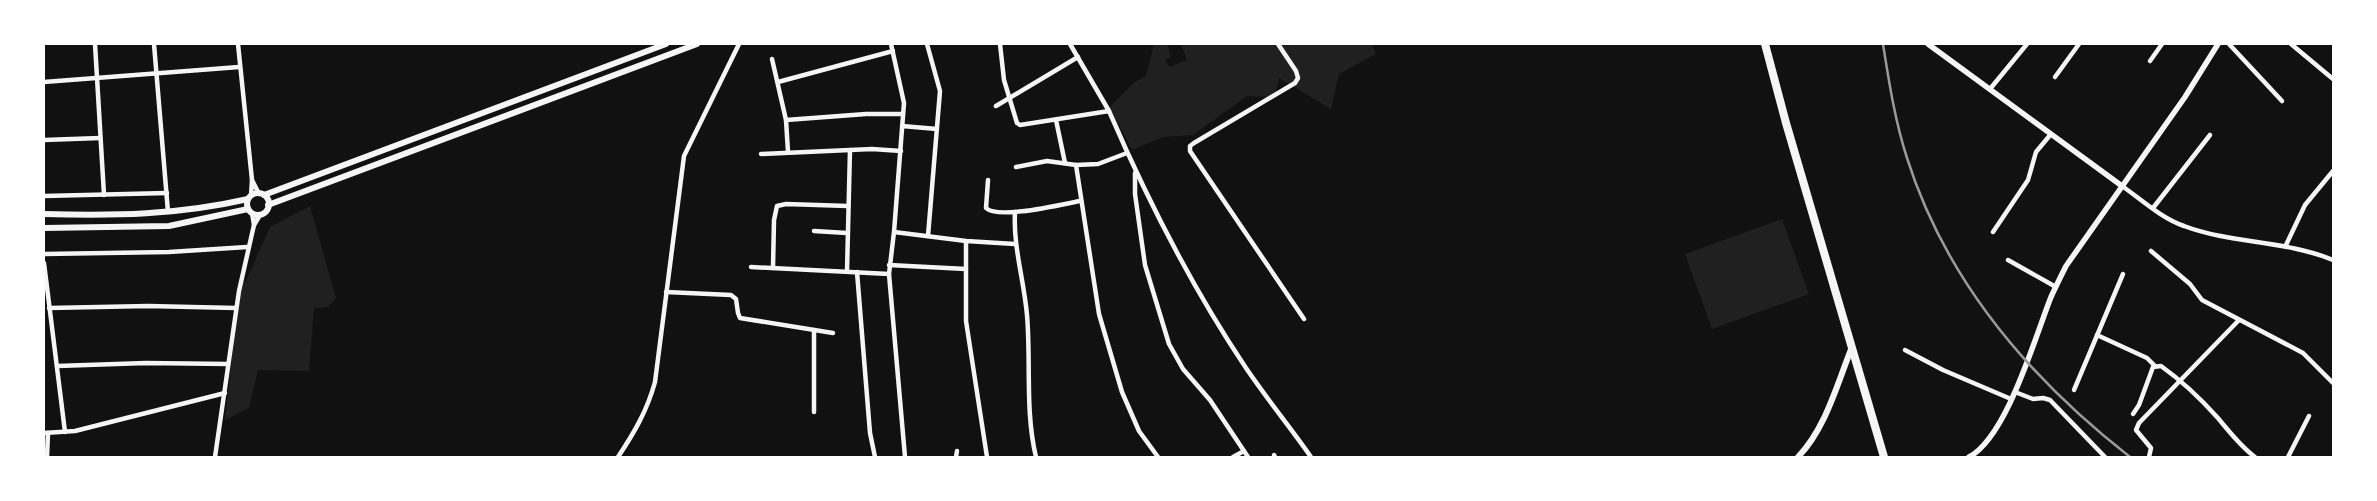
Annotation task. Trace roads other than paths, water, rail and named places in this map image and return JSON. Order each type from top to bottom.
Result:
[{"type":"highway","points":[[1765,44],[1786,123],[1884,457]]},
{"type":"main road","points":[[44,214],[140,215],[207,208],[262,195],[666,44]]},
{"type":"main road","points":[[268,205],[697,44]]},
{"type":"main road","points":[[461,120],[465,132]]},
{"type":"main road","points":[[44,228],[169,226],[250,211],[260,215],[266,211],[268,205],[262,195]]},
{"type":"main road","points":[[250,197],[250,211]]},
{"type":"main road","points":[[1798,457],[1814,437],[1826,413],[1852,347]]},
{"type":"street","points":[[95,44],[104,195]]},
{"type":"street","points":[[154,44],[168,212]]},
{"type":"street","points":[[238,44],[252,180],[250,197]]},
{"type":"street","points":[[618,457],[641,422],[649,404],[655,382],[684,156],[739,44]]},
{"type":"street","points":[[891,44],[902,90],[903,114],[889,274],[905,457]]},
{"type":"street","points":[[927,44],[940,91],[928,236]]},
{"type":"street","points":[[1000,44],[1004,80],[1017,123],[1020,125],[1109,111]]},
{"type":"street","points":[[1070,44],[1109,111],[1134,171],[1209,308],[1246,368],[1311,457]]},
{"type":"street","points":[[1278,44],[1296,71],[1298,78],[1295,83],[1194,142],[1190,146],[1190,151],[1304,319]]},
{"type":"street","points":[[1928,44],[2122,186],[2182,226],[2204,233],[2286,245],[2314,252],[2333,260]]},
{"type":"street","points":[[1990,89],[2027,44]]},
{"type":"street","points":[[2055,77],[2079,44]]},
{"type":"street","points":[[2150,61],[2162,44]]},
{"type":"street","points":[[1969,457],[1977,453],[1987,443],[2015,392],[2066,266],[2184,97],[2218,44]]},
{"type":"street","points":[[2229,44],[2282,101]]},
{"type":"street","points":[[2291,44],[2333,79]]},
{"type":"street","points":[[778,82],[893,51]]},
{"type":"street","points":[[996,106],[1078,57]]},
{"type":"street","points":[[772,60],[786,120],[788,152]]},
{"type":"street","points":[[44,82],[157,75],[240,67]]},
{"type":"street","points":[[786,120],[866,114],[903,114]]},
{"type":"street","points":[[1056,120],[1065,163]]},
{"type":"street","points":[[902,126],[937,129]]},
{"type":"street","points":[[1993,232],[2028,180],[2036,152],[2051,134]]},
{"type":"street","points":[[2153,208],[2210,135]]},
{"type":"street","points":[[44,140],[100,138]]},
{"type":"street","points":[[761,154],[850,150],[901,151]]},
{"type":"street","points":[[847,271],[850,150]]},
{"type":"street","points":[[1016,167],[1047,161],[1076,165],[1098,164],[1127,153]]},
{"type":"street","points":[[1076,165],[1080,201],[1099,314],[1122,392],[1139,431],[1158,457]]},
{"type":"street","points":[[1134,171],[1135,194],[1145,265],[1169,344],[1183,369],[1210,400],[1248,457]]},
{"type":"street","points":[[2286,245],[2305,205],[2333,171]]},
{"type":"street","points":[[252,180],[262,195]]},
{"type":"street","points":[[988,180],[986,208],[988,210],[1015,212],[1080,201]]},
{"type":"street","points":[[44,196],[167,193]]},
{"type":"street","points":[[773,268],[774,220],[777,206],[786,204],[848,206]]},
{"type":"street","points":[[250,211],[254,225]]},
{"type":"street","points":[[1015,212],[1015,244],[1027,317],[1030,403],[1036,457]]},
{"type":"street","points":[[215,457],[236,308],[247,247],[254,225],[260,215]]},
{"type":"street","points":[[814,231],[847,233]]},
{"type":"street","points":[[894,232],[966,241],[1015,244]]},
{"type":"street","points":[[966,241],[969,348],[987,457]]},
{"type":"street","points":[[44,254],[169,252],[247,247]]},
{"type":"street","points":[[2151,251],[2190,284],[2198,297],[2303,353],[2333,383]]},
{"type":"street","points":[[2008,260],[2056,287]]},
{"type":"street","points":[[44,263],[65,432]]},
{"type":"street","points":[[889,265],[966,269]]},
{"type":"street","points":[[751,268],[889,274]]},
{"type":"street","points":[[857,272],[870,433],[875,457]]},
{"type":"street","points":[[2074,390],[2122,274]]},
{"type":"street","points":[[666,292],[731,295],[736,299],[740,318],[833,333]]},
{"type":"street","points":[[49,308],[148,306],[236,308]]},
{"type":"street","points":[[2149,457],[2151,448],[2138,433],[2136,427],[2239,320]]},
{"type":"street","points":[[814,330],[814,412]]},
{"type":"street","points":[[2097,335],[2147,358],[2155,366],[2161,366],[2181,380],[2216,415],[2241,446],[2255,457]]},
{"type":"street","points":[[1905,350],[1943,370],[2011,399]]},
{"type":"street","points":[[57,366],[146,363],[228,364]]},
{"type":"street","points":[[2133,414],[2139,405],[2155,366]]},
{"type":"street","points":[[2015,392],[2033,399],[2043,398],[2050,400],[2106,457]]},
{"type":"street","points":[[47,457],[46,433],[65,432],[225,393]]},
{"type":"street","points":[[2288,457],[2310,416]]},
{"type":"street","points":[[956,451],[956,457]]},
{"type":"street","points":[[1233,457],[1244,451]]},
{"type":"railway","points":[[1883,44],[1896,116],[1907,158],[1924,203],[1944,246],[1968,286],[2026,361],[2058,395],[2130,457]]}]
